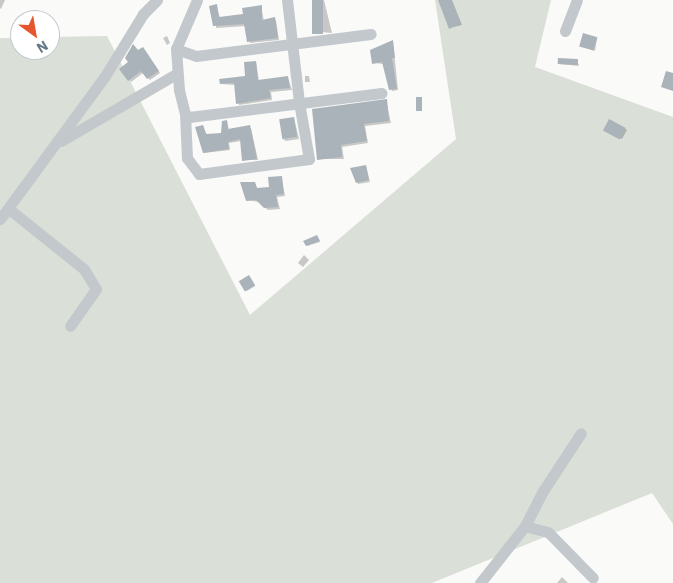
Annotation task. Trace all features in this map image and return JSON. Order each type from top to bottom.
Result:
[{"type":"street","points":[[0,219],[105,76],[143,14],[157,0]]},
{"type":"street","points":[[197,0],[176,49],[176,74],[185,114],[187,158],[199,174],[237,171],[309,159],[299,102],[287,0]]},
{"type":"street","points":[[565,30],[577,0]]},
{"type":"street","points":[[176,49],[196,56],[371,34]]},
{"type":"street","points":[[57,143],[176,74]]},
{"type":"street","points":[[185,114],[189,117],[382,93]]},
{"type":"street","points":[[9,209],[84,269],[96,289],[70,326]]},
{"type":"street","points":[[480,583],[525,526],[543,491],[581,433]]},
{"type":"street","points":[[525,526],[548,532],[593,578]]},
{"type":"shaded area","points":[[435,0],[551,0],[535,67],[673,117],[673,524],[652,493],[432,583],[0,583],[0,38],[10,38],[10,60],[60,60],[60,37],[107,36],[250,315],[456,139]]},
{"type":"building","points":[[312,0],[323,0],[323,34],[312,34]]},
{"type":"building","points":[[438,0],[451,0],[461,23],[449,29]]},
{"type":"building","points":[[217,4],[219,17],[243,14],[242,8],[262,5],[262,20],[275,17],[278,38],[247,42],[244,24],[213,26],[209,6]]},
{"type":"building","points":[[583,33],[597,37],[594,51],[579,46]]},
{"type":"building","points":[[393,40],[395,58],[392,58],[397,89],[389,90],[382,62],[372,64],[370,50]]},
{"type":"building","points":[[133,44],[138,50],[143,47],[159,71],[147,79],[141,71],[128,81],[119,69],[128,62],[125,58]]},
{"type":"building","points":[[558,58],[578,59],[578,65],[558,64]]},
{"type":"building","points":[[256,61],[258,80],[288,76],[290,88],[269,90],[271,98],[236,104],[234,83],[220,84],[219,79],[245,76],[244,62]]},
{"type":"building","points":[[666,71],[673,73],[673,91],[661,87]]},
{"type":"building","points":[[416,97],[422,97],[422,111],[416,111]]},
{"type":"building","points":[[387,99],[389,121],[364,124],[367,141],[341,145],[342,157],[317,160],[312,109]]},
{"type":"building","points":[[294,117],[297,137],[282,139],[279,119]]},
{"type":"building","points":[[609,119],[626,128],[620,139],[603,130]]},
{"type":"building","points":[[227,120],[228,129],[250,125],[257,159],[242,161],[240,139],[228,142],[229,149],[203,153],[195,127],[203,125],[206,134],[221,133],[222,121]]},
{"type":"building","points":[[366,165],[369,180],[356,183],[350,168]]},
{"type":"building","points":[[282,176],[284,194],[276,195],[278,207],[264,208],[256,200],[246,201],[240,182],[255,182],[257,188],[269,187],[268,177]]},
{"type":"building","points":[[317,235],[320,241],[306,246],[303,241]]},
{"type":"building","points":[[249,275],[255,285],[245,291],[239,281]]}]
